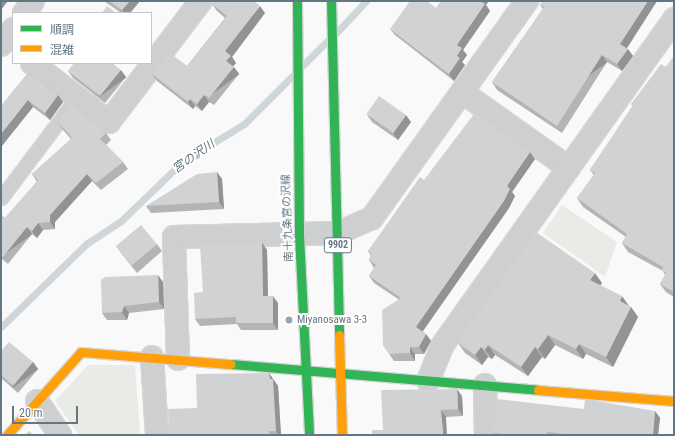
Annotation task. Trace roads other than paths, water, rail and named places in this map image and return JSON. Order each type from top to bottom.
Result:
[{"type":"main road","name":"南十九条宮の沢線","points":[[297,1],[299,235],[309,435]]},
{"type":"main road","name":"9902","points":[[331,1],[342,435]]},
{"type":"main road","points":[[7,435],[81,352],[674,401]]},
{"type":"street","points":[[25,12],[33,1]]},
{"type":"street","points":[[33,64],[109,122],[201,1]]},
{"type":"street","points":[[178,360],[174,237],[338,233],[372,218],[526,1]]},
{"type":"street","points":[[428,381],[442,346],[672,26]]},
{"type":"street","points":[[462,92],[569,168]]},
{"type":"street","points":[[152,358],[157,435]]},
{"type":"street","points":[[485,385],[486,435]]},
{"type":"street","points":[[37,402],[60,435]]},
{"type":"lane","points":[[1,198],[77,97]]},
{"type":"waterway","name":"宮の沢川","points":[[336,33],[366,1]]},
{"type":"waterway","name":"宮の沢川","points":[[302,66],[327,41]]},
{"type":"waterway","name":"宮の沢川","points":[[1,327],[86,244],[121,221],[182,162],[244,124],[293,75]]},
{"type":"place","name":"Miyanosawa 3-3","points":[[289,320]]}]
